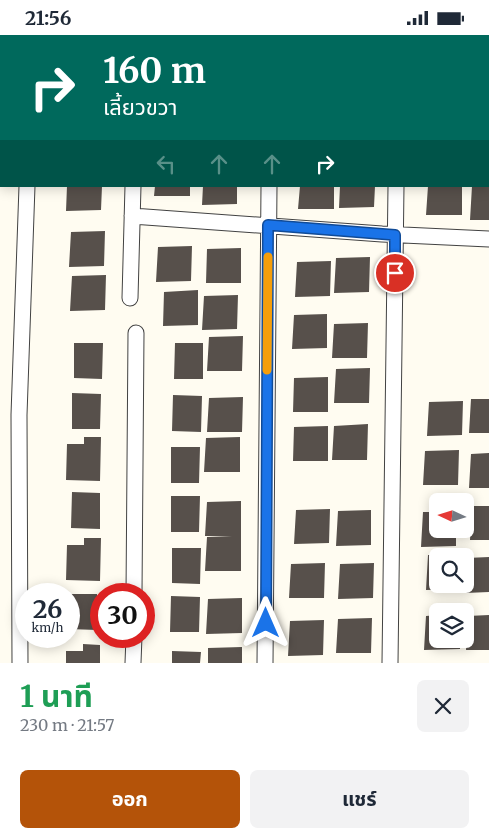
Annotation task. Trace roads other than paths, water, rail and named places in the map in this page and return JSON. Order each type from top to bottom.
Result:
[{"type":"street","points":[[28,35],[33,35]]},
{"type":"street","points":[[20,663],[19,415],[27,187]]},
{"type":"street","points":[[130,298],[133,187]]},
{"type":"street","points":[[265,663],[269,187]]},
{"type":"street","points":[[390,663],[396,187]]},
{"type":"street","points":[[132,216],[395,235],[489,239]]},
{"type":"street","points":[[134,583],[136,333]]},
{"type":"street","points":[[133,663],[134,648]]}]
